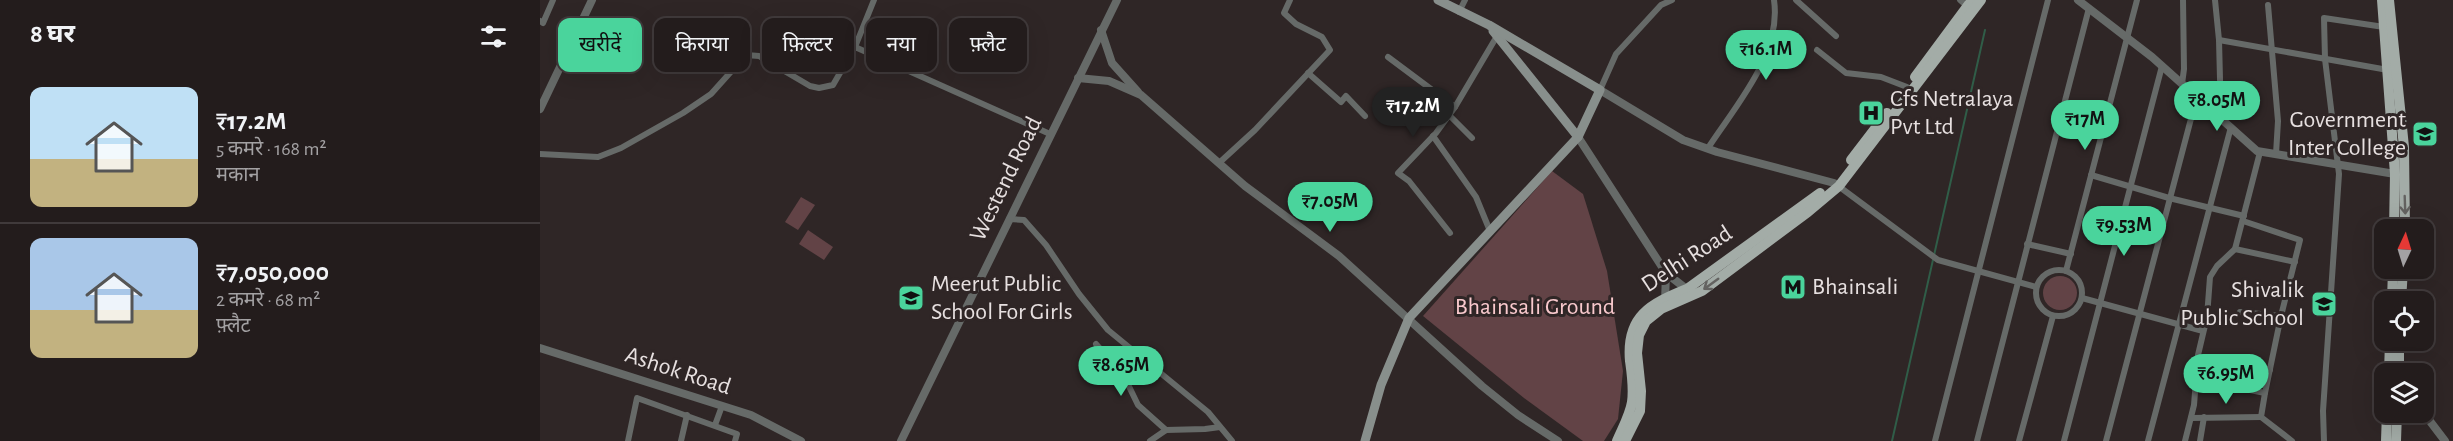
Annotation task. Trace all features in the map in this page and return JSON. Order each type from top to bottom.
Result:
[{"type":"main road","points":[[1365,441],[1381,385],[1410,318],[1578,137],[1600,90],[1489,26],[1438,0]]},
{"type":"main road","points":[[1836,184],[1935,64],[1982,0]]},
{"type":"main road","points":[[2382,0],[2395,174],[2394,219]]},
{"type":"main road","points":[[2389,0],[2404,147],[2405,219]]},
{"type":"main road","points":[[1836,184],[1966,2]]},
{"type":"main road","points":[[1489,26],[1578,137]]},
{"type":"main road","name":"Delhi Road","points":[[1617,441],[1632,405],[1634,381],[1630,342],[1632,329],[1640,315],[1689,292],[1836,184]]},
{"type":"main road","points":[[1626,441],[1640,411],[1637,353],[1639,335],[1646,321],[1666,302]]},
{"type":"main road","points":[[2386,441],[2387,423]]},
{"type":"main road","points":[[2396,441],[2397,423]]},
{"type":"street","points":[[540,21],[543,23],[553,0]]},
{"type":"street","points":[[540,109],[592,0]]},
{"type":"street","points":[[540,154],[598,157],[621,148],[683,114],[711,94],[746,55],[759,56],[810,86],[819,88],[833,85],[855,47],[874,0]]},
{"type":"street","name":"Westend Road","points":[[901,441],[1117,0]]},
{"type":"street","points":[[1219,163],[1248,137],[1330,50],[1322,37],[1296,24],[1284,13],[1290,0]]},
{"type":"street","points":[[1459,12],[1465,0]]},
{"type":"street","points":[[1655,0],[1661,5]]},
{"type":"street","points":[[1672,0],[1661,5],[1616,54],[1600,90],[1683,140],[1836,184],[1938,260],[2036,287]]},
{"type":"street","points":[[1708,148],[1766,60],[1777,21],[1774,0]]},
{"type":"street","points":[[1796,0],[1836,36]]},
{"type":"street","points":[[1935,441],[2048,0]]},
{"type":"street","points":[[2078,0],[2127,36],[2260,152],[2395,174]]},
{"type":"street","points":[[2066,271],[2137,0]]},
{"type":"street","points":[[2182,84],[2184,69],[2183,0]]},
{"type":"street","points":[[2215,0],[2219,40],[2221,118]]},
{"type":"street","points":[[2268,5],[2278,121],[2276,154]]},
{"type":"street","points":[[1977,441],[2089,8]]},
{"type":"street","points":[[2324,441],[2339,174],[2325,59],[2324,18],[2384,27]]},
{"type":"street","points":[[1101,30],[1112,63],[1141,95],[1245,186],[1340,256],[1482,386],[1518,415],[1558,441]]},
{"type":"street","points":[[1450,233],[1409,181],[1398,173],[1433,136],[1455,107],[1497,36]]},
{"type":"street","points":[[2219,40],[2388,70]]},
{"type":"street","points":[[855,47],[1050,134]]},
{"type":"street","points":[[1816,50],[1846,73],[1881,77],[1907,87]]},
{"type":"street","points":[[1388,57],[1455,107]]},
{"type":"street","points":[[2064,441],[2162,66]]},
{"type":"street","points":[[1308,73],[1341,102],[1346,96],[1365,116]]},
{"type":"street","points":[[1078,78],[1109,81],[1141,95]]},
{"type":"street","points":[[2106,441],[2197,96]]},
{"type":"street","points":[[1449,115],[1472,138]]},
{"type":"street","points":[[2148,441],[2231,127]]},
{"type":"street","points":[[1433,136],[1476,197],[1490,231]]},
{"type":"street","points":[[1578,137],[1666,273],[1689,292]]},
{"type":"street","points":[[2185,441],[2191,418],[2210,277],[2217,266],[2235,249],[2260,152]]},
{"type":"street","points":[[2091,175],[2210,208],[2300,240],[2281,316],[2261,417]]},
{"type":"street","points":[[1009,219],[1024,220],[1046,245],[1079,294],[1108,330],[1208,412],[1232,441]]},
{"type":"street","points":[[2027,244],[2071,254]]},
{"type":"street","points":[[2235,249],[2295,262]]},
{"type":"street","points":[[2066,271],[2079,282],[2082,298],[2078,307],[2071,313],[2053,316],[2038,305],[2036,287],[2048,273],[2066,271]]},
{"type":"street","points":[[1666,273],[1666,302]]},
{"type":"street","points":[[2082,298],[2203,331]]},
{"type":"street","points":[[2240,312],[2281,316]]},
{"type":"street","points":[[2019,441],[2053,316]]},
{"type":"street","points":[[1096,344],[1123,374],[1138,405],[1166,430]]},
{"type":"street","name":"Ashok Road","points":[[540,348],[751,415],[801,441]]},
{"type":"street","points":[[2232,360],[2270,369]]},
{"type":"street","points":[[2196,379],[2265,393]]},
{"type":"street","points":[[628,441],[637,398],[736,434],[735,441]]},
{"type":"street","points":[[715,425],[722,406]]},
{"type":"street","points":[[681,441],[687,415]]},
{"type":"street","points":[[2200,441],[2204,417]]},
{"type":"street","points":[[2191,418],[2261,417],[2292,441]]},
{"type":"street","points":[[2431,423],[2445,441]]},
{"type":"street","points":[[1150,441],[1166,430],[1220,427]]},
{"type":"green space","name":"Bhainsali Ground","points":[[1552,171],[1583,194],[1607,271],[1623,371],[1618,419],[1604,441],[1583,441],[1524,398],[1423,316]]},
{"type":"green space","points":[[801,197],[815,205],[798,230],[785,222]]},
{"type":"green space","points":[[808,230],[833,247],[824,260],[799,244]]},
{"type":"green space","points":[[2060,276],[2072,281],[2077,293],[2072,305],[2060,310],[2048,305],[2043,293],[2048,281]]},
{"type":"waterway","points":[[1892,441],[1985,30]]},
{"type":"place","name":"Cfs Netralaya Pvt Ltd","points":[[1871,113]]},
{"type":"place","name":"Government Inter College","points":[[2425,134]]},
{"type":"place","name":"Bhainsali","points":[[1793,287]]},
{"type":"place","name":"Meerut Public School For Girls","points":[[911,298]]},
{"type":"place","name":"Shivalik Public School","points":[[2324,304]]}]
